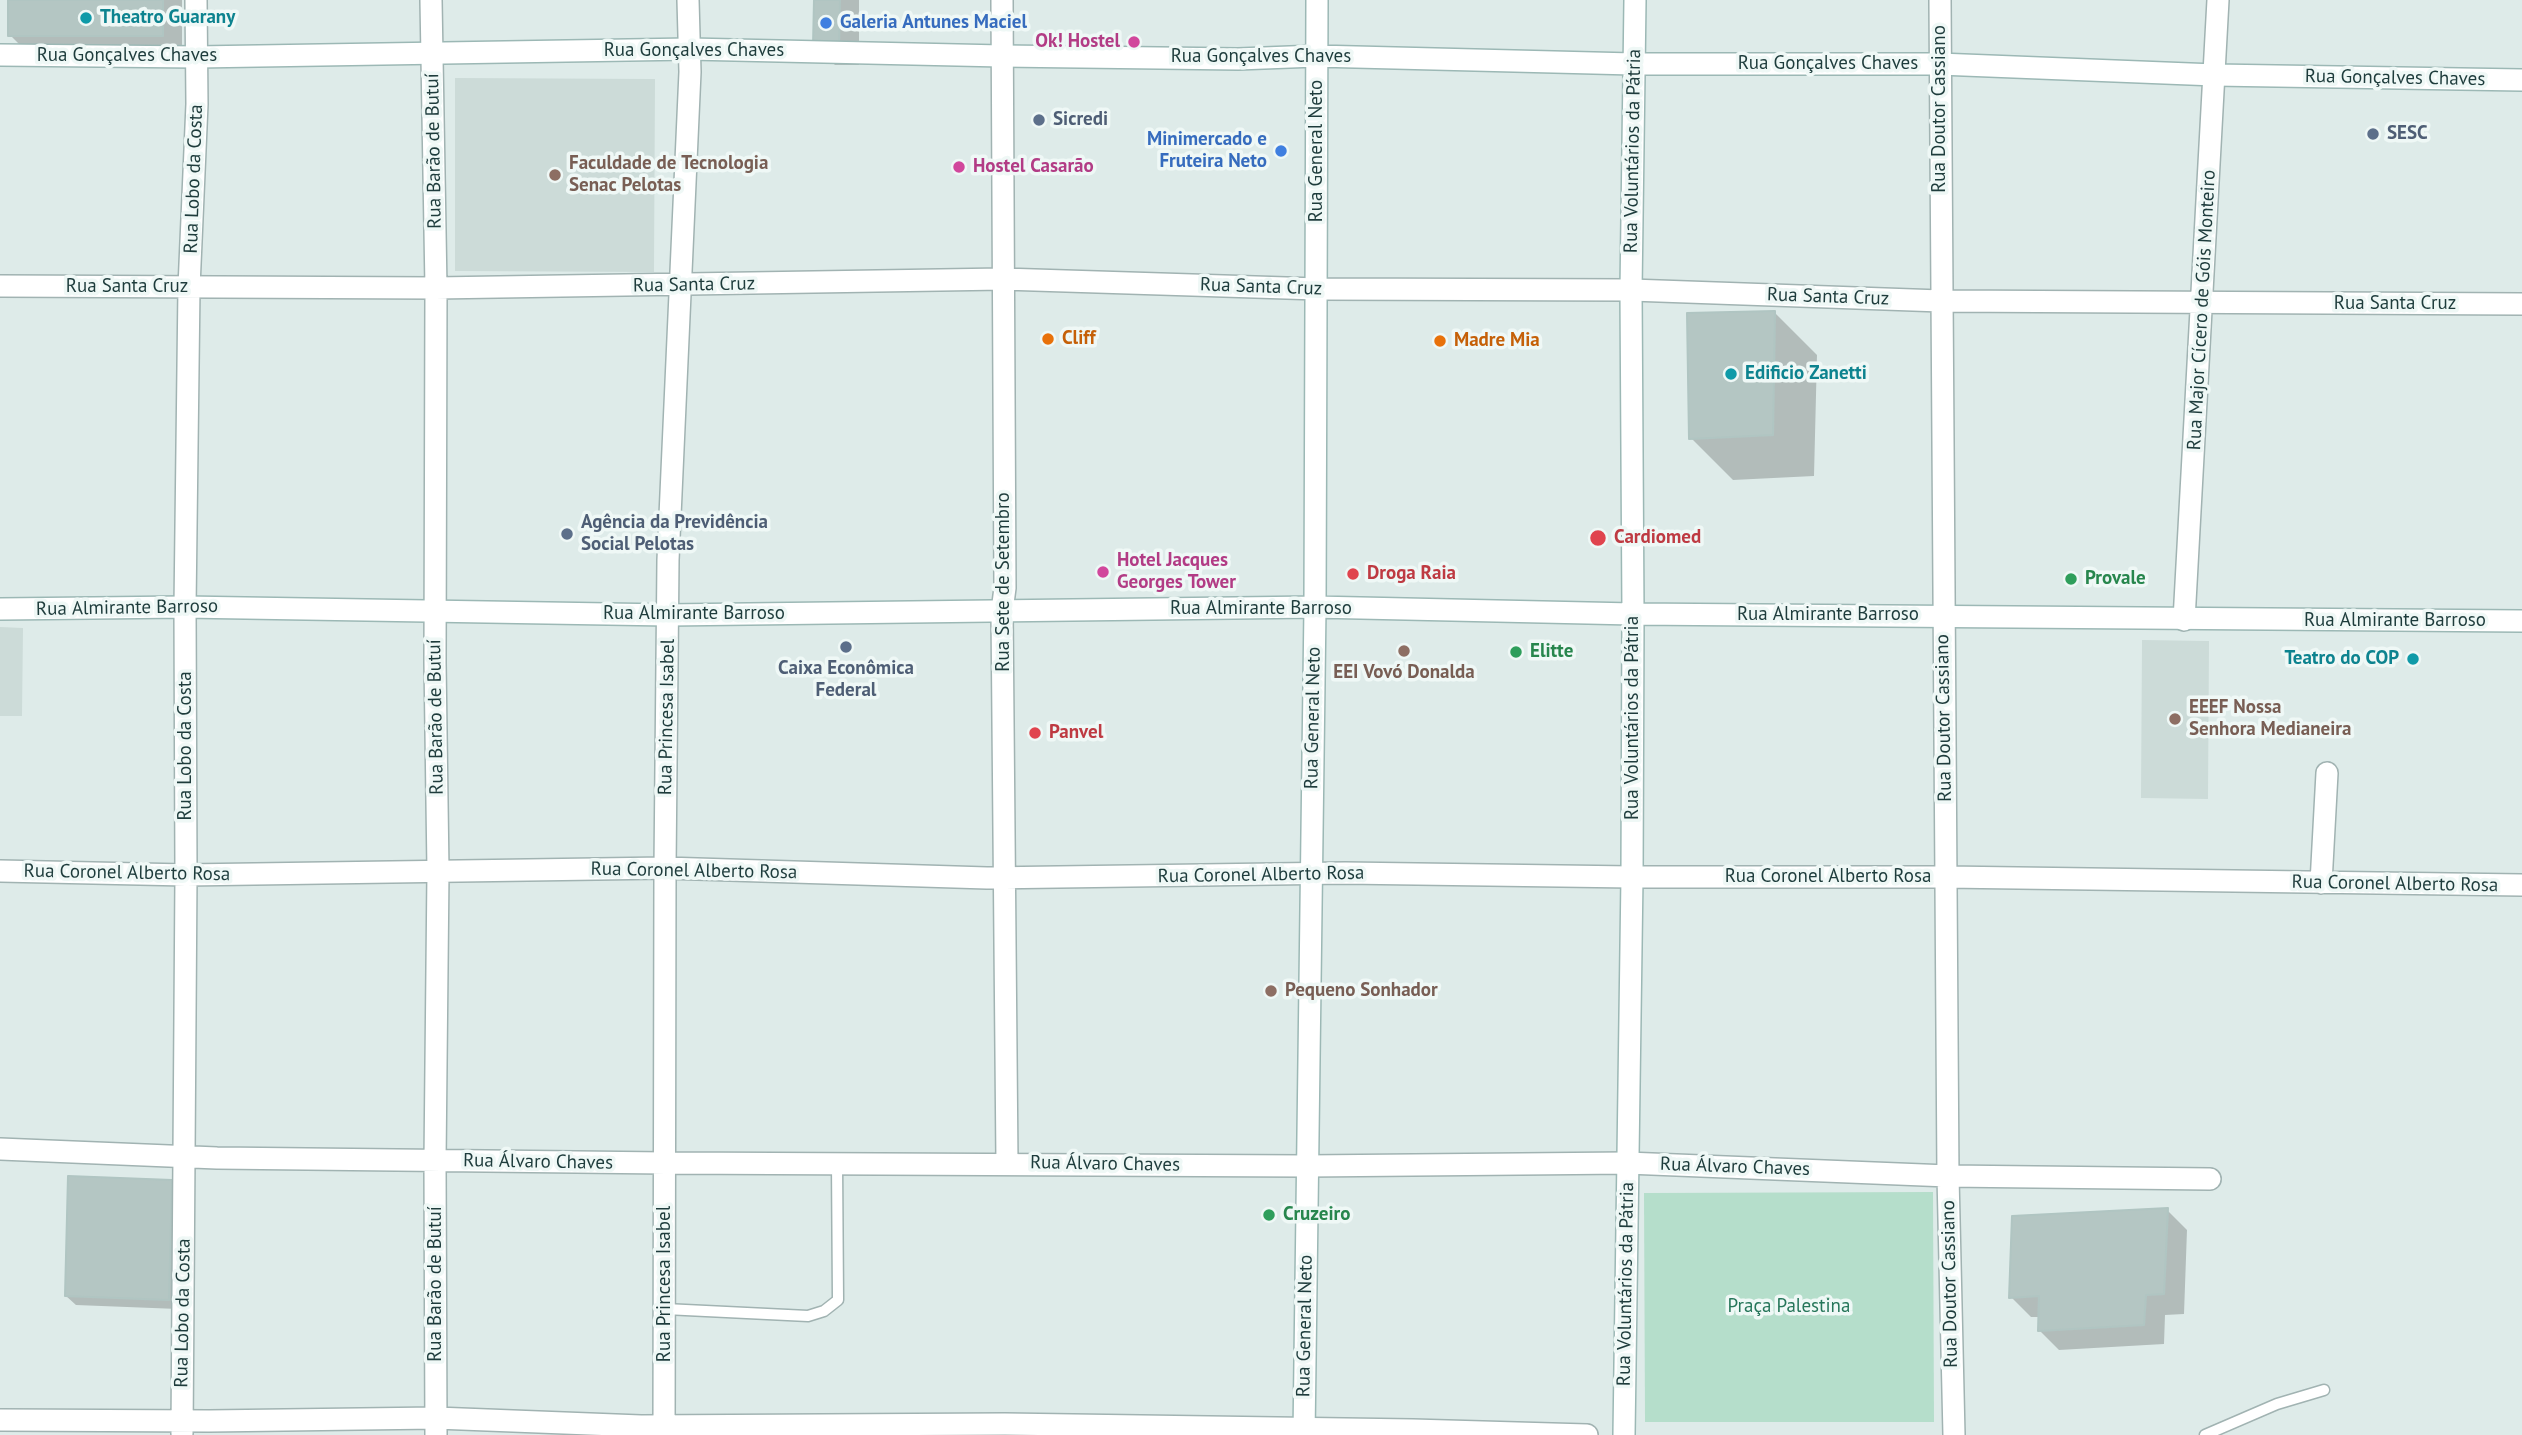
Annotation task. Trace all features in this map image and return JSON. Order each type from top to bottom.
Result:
[{"type":"street","name":"Rua Lobo da Costa","points":[[182,1428],[185,607],[196,0]]},
{"type":"street","name":"Rua Barão de Butuí","points":[[431,0],[436,288],[436,1426]]},
{"type":"street","name":"Rua Princesa Isabel","points":[[664,1430],[668,615],[690,49],[688,0]]},
{"type":"street","name":"Rua Sete de Setembro","points":[[1002,0],[1005,588],[1002,611],[1007,1163]]},
{"type":"street","name":"Rua General Neto","points":[[1304,1432],[1318,289],[1317,0]]},
{"type":"street","name":"Rua Voluntários da Pátria","points":[[1624,1435],[1632,877],[1631,290],[1635,0]]},
{"type":"street","name":"Rua Doutor Cassiano","points":[[1940,0],[1948,1176],[1954,1435]]},
{"type":"street","name":"Rua Major Cícero de Góis Monteiro","points":[[2184,620],[2218,0]]},
{"type":"street","name":"Rua Gonçalves Chaves","points":[[0,55],[197,57],[690,49],[1238,59],[1316,56],[1633,64],[1939,64],[2215,75],[2522,80]]},
{"type":"street","name":"Rua Santa Cruz","points":[[0,286],[436,288],[1003,279],[1318,289],[1631,290],[1941,301],[2522,304]]},
{"type":"street","name":"Rua Almirante Barroso","points":[[0,609],[185,607],[668,615],[1315,607],[1633,614],[2522,621]]},
{"type":"street","points":[[2321,883],[2327,773]]},
{"type":"street","name":"Rua Coronel Alberto Rosa","points":[[0,871],[186,875],[665,868],[1006,878],[1311,874],[1946,877],[2522,885]]},
{"type":"street","name":"Rua Álvaro Chaves","points":[[0,1149],[184,1156],[666,1163],[1307,1166],[1627,1163],[1948,1176],[2210,1179]]},
{"type":"street","points":[[0,1420],[182,1428],[436,1426],[664,1430],[1005,1429],[1587,1435]]},
{"type":"lane","points":[[665,1309],[808,1316],[824,1311],[838,1300],[837,1163]]},
{"type":"lane","points":[[2205,1435],[2277,1404],[2324,1390]]},
{"type":"shaded area","name":"Faculdade de Tecnologia Senac Pelotas","points":[[455,78],[655,79],[654,272],[455,271]]},
{"type":"shaded area","points":[[0,627],[23,628],[22,716],[0,716]]},
{"type":"shaded area","name":"EEEF Nossa Senhora Medianeira","points":[[2142,640],[2209,641],[2208,799],[2141,798]]},
{"type":"green space","name":"Praça Palestina","points":[[1933,1192],[1934,1422],[1645,1422],[1644,1193]]},
{"type":"building","name":"Theatro Guarany","points":[[8,0],[163,0],[163,36],[8,36]]},
{"type":"building","name":"Galeria Antunes Maciel","points":[[814,0],[840,0],[839,46],[813,46]]},
{"type":"building","name":"Edificio Zanetti","points":[[1775,311],[1773,435],[1689,439],[1687,313]]},
{"type":"building","points":[[68,1176],[172,1180],[169,1300],[65,1296]]},
{"type":"building","points":[[2168,1208],[2164,1294],[2146,1295],[2144,1325],[2038,1331],[2039,1296],[2009,1298],[2012,1216]]},
{"type":"place","name":"Theatro Guarany","points":[[86,18]]},
{"type":"place","name":"Galeria Antunes Maciel","points":[[826,23]]},
{"type":"place","name":"Ok! Hostel","points":[[1134,42]]},
{"type":"place","name":"Sicredi","points":[[1039,120]]},
{"type":"place","name":"SESC","points":[[2373,134]]},
{"type":"place","name":"Minimercado e Fruteira Neto","points":[[1281,151]]},
{"type":"place","name":"Hostel Casarão","points":[[959,167]]},
{"type":"place","name":"Faculdade de Tecnologia Senac Pelotas","points":[[555,175]]},
{"type":"place","name":"Cliff","points":[[1048,339]]},
{"type":"place","name":"Madre Mia","points":[[1440,341]]},
{"type":"place","name":"Edificio Zanetti","points":[[1731,374]]},
{"type":"place","name":"Agência da Previdência Social Pelotas","points":[[567,534]]},
{"type":"place","name":"Cardiomed","points":[[1598,538]]},
{"type":"place","name":"Hotel Jacques Georges Tower","points":[[1103,572]]},
{"type":"place","name":"Droga Raia","points":[[1353,574]]},
{"type":"place","name":"Provale","points":[[2071,579]]},
{"type":"place","name":"Caixa Econômica Federal","points":[[846,647]]},
{"type":"place","name":"EEI Vovó Donalda","points":[[1404,651]]},
{"type":"place","name":"Elitte","points":[[1516,652]]},
{"type":"place","name":"Teatro do COP","points":[[2413,659]]},
{"type":"place","name":"EEEF Nossa Senhora Medianeira","points":[[2175,719]]},
{"type":"place","name":"Panvel","points":[[1035,733]]},
{"type":"place","name":"Pequeno Sonhador","points":[[1271,991]]},
{"type":"place","name":"Cruzeiro","points":[[1269,1215]]}]
